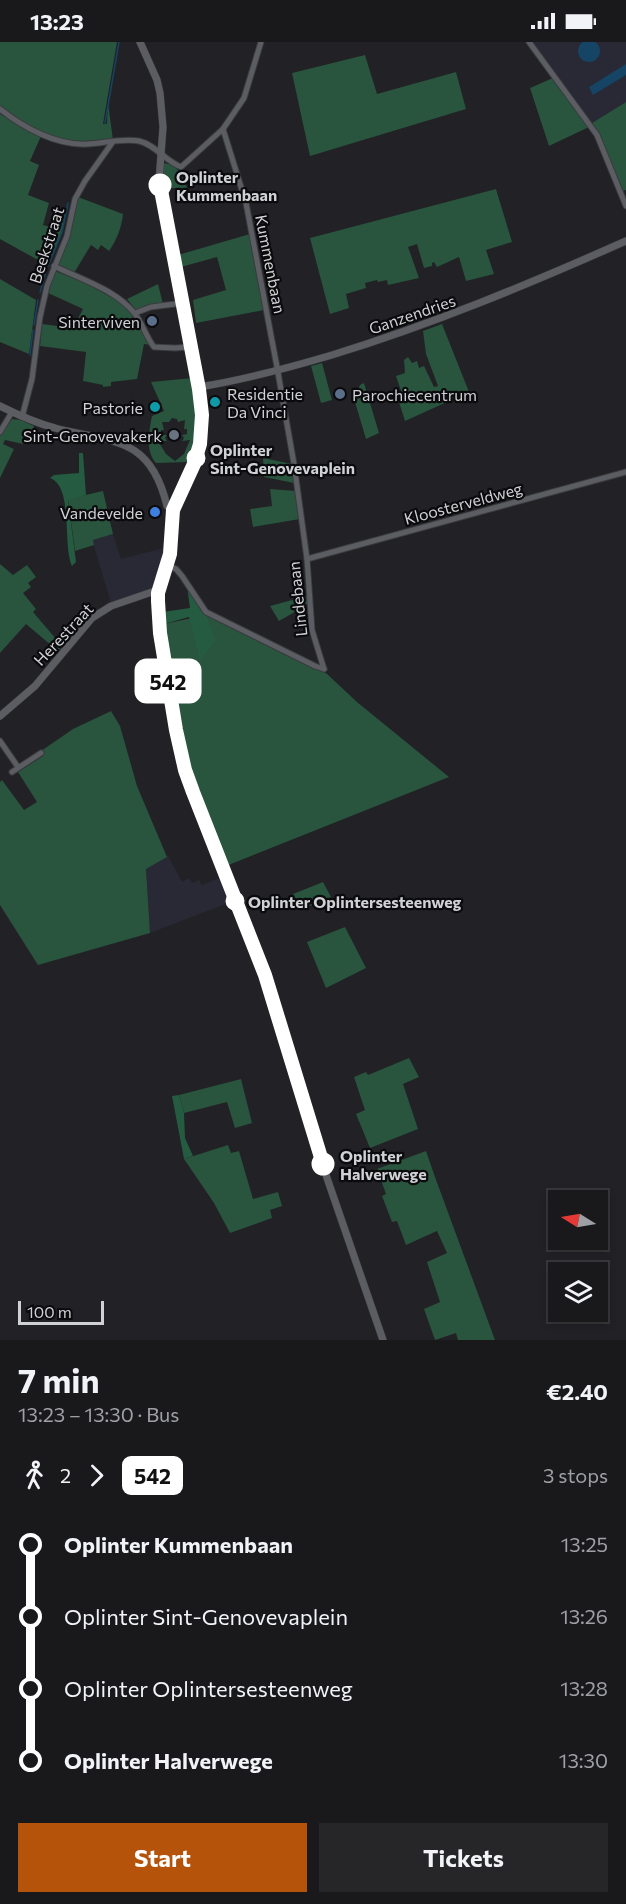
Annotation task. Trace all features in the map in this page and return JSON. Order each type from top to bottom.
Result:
[{"type":"street","points":[[140,42],[157,80],[160,93],[163,127],[159,182],[199,387],[202,415],[200,444],[194,464],[173,510],[172,542],[158,593],[160,633],[176,730],[185,770],[265,975],[327,1178],[383,1340]]},
{"type":"street","points":[[0,109],[25,126],[64,142],[85,144],[138,141],[154,147],[178,167],[183,167],[223,129],[244,98],[261,42]]},
{"type":"street","points":[[529,42],[597,135],[626,206]]},
{"type":"street","name":"Kummenbaan","points":[[223,129],[246,203],[276,371]]},
{"type":"street","name":"Beekstraat","points":[[22,417],[32,380],[43,300],[67,236],[71,213],[79,189],[112,143]]},
{"type":"street","name":"Ganzendries","points":[[199,387],[276,371],[438,320],[626,241]]},
{"type":"street","points":[[54,266],[110,293],[135,313],[154,347],[164,349],[190,347]]},
{"type":"street","points":[[135,313],[150,307],[183,303]]},
{"type":"street","name":"Lindebaan","points":[[167,565],[176,569],[182,576],[206,612],[324,669],[314,641],[310,616],[307,559],[294,464],[276,371]]},
{"type":"street","points":[[0,406],[22,417],[55,428],[126,446],[140,455],[148,465],[159,481],[167,506],[173,510]]},
{"type":"street","points":[[0,432],[12,412]]},
{"type":"street","name":"Kloosterveldweg","points":[[307,559],[626,472]]},
{"type":"street","name":"Herestraat","points":[[0,716],[35,686],[82,628],[100,611],[152,592],[158,593]]},
{"type":"street","points":[[0,741],[18,767]]},
{"type":"street","points":[[12,772],[41,753]]},
{"type":"shaded area","points":[[532,42],[626,42],[626,102],[592,123]]},
{"type":"shaded area","points":[[113,534],[121,559],[164,548],[164,562],[160,576],[151,589],[111,603],[92,540]]},
{"type":"shaded area","points":[[168,856],[182,882],[189,878],[192,883],[199,880],[202,885],[221,877],[231,902],[150,933],[146,869]]},
{"type":"green space","points":[[0,42],[117,42],[103,124],[107,124],[108,103],[113,140],[80,141],[51,136],[33,128],[0,107]]},
{"type":"green space","points":[[365,55],[377,94],[456,72],[466,109],[310,156],[292,73]]},
{"type":"green space","points":[[553,78],[589,127],[549,146],[530,88]]},
{"type":"green space","points":[[626,102],[626,190],[622,191],[592,123]]},
{"type":"green space","points":[[0,114],[41,136],[30,161],[39,165],[28,195],[49,203],[43,225],[54,228],[58,211],[66,212],[60,238],[47,265],[0,239]]},
{"type":"green space","points":[[165,163],[177,169],[187,188],[163,188],[163,165]]},
{"type":"green space","points":[[496,189],[512,242],[486,250],[494,274],[466,281],[459,257],[437,267],[434,262],[432,266],[424,268],[417,244],[408,247],[419,278],[388,285],[387,280],[365,283],[366,288],[346,294],[349,308],[330,314],[310,238]]},
{"type":"green space","points":[[78,197],[123,214],[119,233],[109,251],[101,245],[98,250],[91,245],[74,273],[57,266]]},
{"type":"green space","points":[[250,234],[264,310],[196,323],[193,300],[226,290],[217,257],[181,267],[178,255]]},
{"type":"green space","points":[[55,271],[88,284],[121,303],[131,312],[150,345],[144,344],[137,379],[111,382],[111,386],[103,387],[103,385],[83,381],[86,352],[40,346],[42,324],[73,328],[83,309],[48,293]]},
{"type":"green space","points":[[0,279],[36,300],[29,354],[0,342]]},
{"type":"green space","points":[[158,284],[163,304],[136,310],[127,299]]},
{"type":"green space","points":[[442,324],[469,392],[405,421],[397,396],[402,394],[396,376],[405,373],[404,360],[408,357],[412,363],[417,361],[419,368],[424,366],[434,387],[438,386],[426,354],[423,331]]},
{"type":"green space","points":[[322,363],[332,400],[321,403],[311,366]]},
{"type":"green space","points":[[193,378],[197,424],[188,462],[156,463],[150,453],[152,416],[164,411],[151,382]],"holes":[[[172,418],[177,419],[178,422],[185,420],[184,429],[187,429],[187,434],[182,435],[184,438],[182,441],[190,440],[184,454],[175,461],[166,454],[158,441],[167,441],[165,438],[167,435],[161,435],[161,430],[164,430],[162,422],[169,422]]]},
{"type":"green space","points":[[364,383],[379,433],[366,439],[352,392],[358,390]]},
{"type":"green space","points":[[12,419],[34,426],[31,438],[26,437],[23,444],[5,440],[3,444],[14,449],[0,478],[0,436]]},
{"type":"green space","points":[[79,453],[83,453],[86,495],[68,500],[76,562],[72,566],[62,492],[57,483],[50,478],[54,475],[79,473]]},
{"type":"green space","points":[[263,458],[292,464],[294,483],[264,477]]},
{"type":"green space","points":[[270,489],[296,491],[300,519],[253,527],[250,509],[272,506]]},
{"type":"green space","points":[[103,491],[113,534],[93,540],[94,545],[75,551],[68,499]]},
{"type":"green space","points":[[0,564],[13,575],[27,565],[36,577],[28,583],[31,587],[23,593],[36,609],[33,612],[62,646],[58,651],[26,624],[0,653]]},
{"type":"green space","points":[[187,586],[206,615],[216,641],[200,660],[189,617],[164,624],[163,612],[190,608]]},
{"type":"green space","points":[[307,596],[307,605],[279,621],[270,606]]},
{"type":"green space","points":[[206,615],[326,673],[357,702],[449,777],[226,866],[188,759],[164,624]]},
{"type":"green space","points":[[111,711],[120,726],[137,786],[167,857],[146,869],[150,933],[38,965],[0,905],[0,782],[2,780],[24,810],[37,802],[18,772],[43,756],[41,751],[73,729]]},
{"type":"green space","points":[[323,882],[331,897],[300,910],[293,894]]},
{"type":"green space","points":[[345,927],[366,968],[326,988],[307,942]]},
{"type":"green space","points":[[409,1058],[419,1077],[403,1084],[418,1129],[370,1148],[356,1114],[365,1110],[354,1077],[366,1072],[368,1075]]},
{"type":"green space","points":[[241,1079],[252,1123],[235,1128],[227,1102],[184,1113],[179,1095]]},
{"type":"green space","points":[[179,1095],[184,1113],[185,1138],[193,1156],[184,1159],[172,1096]]},
{"type":"green space","points":[[228,1145],[231,1153],[239,1151],[253,1199],[278,1192],[282,1206],[270,1210],[272,1218],[230,1233],[214,1203],[184,1159]]},
{"type":"green space","points":[[426,1151],[495,1340],[458,1340],[456,1333],[435,1340],[424,1309],[440,1302],[427,1262],[447,1253],[437,1231],[406,1245],[397,1221],[392,1222],[382,1196],[386,1194],[377,1169]]},
{"type":"water","points":[[589,40],[597,43],[600,51],[597,59],[589,62],[581,59],[578,51],[581,43]]},
{"type":"water","points":[[626,64],[626,75],[593,95],[589,87]]},
{"type":"waterway","points":[[105,123],[119,42]]},
{"type":"waterway","points":[[48,266],[62,232],[68,203]]},
{"type":"waterway","points":[[40,292],[46,271]]},
{"type":"waterway","points":[[34,325],[38,300]]},
{"type":"waterway","points":[[30,355],[33,330]]},
{"type":"bus line","name":"542","points":[[160,185],[202,415],[197,456],[173,510],[170,554],[158,593],[160,633],[176,730],[185,770],[265,975],[323,1164]]},
{"type":"place","name":"Oplinter Kummenbaan","points":[[160,185]]},
{"type":"place","name":"Sinterviven","points":[[152,321]]},
{"type":"place","name":"Parochiecentrum","points":[[340,394]]},
{"type":"place","name":"Residentie Da Vinci","points":[[215,402]]},
{"type":"place","name":"Pastorie","points":[[155,407]]},
{"type":"place","name":"Sint-Genovevakerk","points":[[174,435]]},
{"type":"place","name":"Oplinter Sint-Genovevaplein","points":[[196,458]]},
{"type":"place","name":"Vandevelde","points":[[155,512]]},
{"type":"place","name":"Oplinter Oplintersesteenweg","points":[[235,901]]},
{"type":"place","name":"Oplinter Halverwege","points":[[323,1164]]}]
